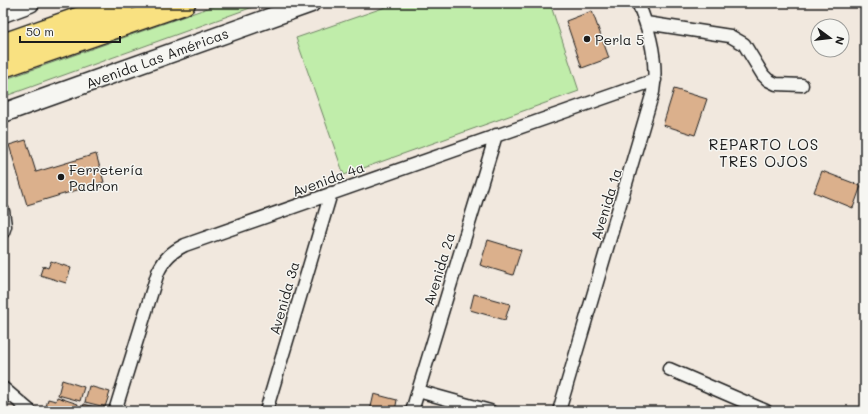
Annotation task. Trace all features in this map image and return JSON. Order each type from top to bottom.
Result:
[{"type":"highway","points":[[3,46],[123,3]]},
{"type":"highway","points":[[3,66],[184,3]]},
{"type":"main road","points":[[3,13],[30,3]]},
{"type":"main road","name":"Avenida Las Américas","points":[[3,113],[311,3]]},
{"type":"street","name":"Avenida 1a","points":[[559,411],[648,113],[655,80],[654,56],[646,24],[638,3]]},
{"type":"street","points":[[646,24],[730,36],[744,44],[762,75],[768,80],[776,84],[802,85]]},
{"type":"street","name":"Avenida 4a","points":[[115,411],[158,272],[164,259],[172,251],[331,193],[655,80]]},
{"type":"street","name":"Avenida 2a","points":[[412,411],[496,135]]},
{"type":"street","name":"Avenida 3a","points":[[268,411],[331,193]]},
{"type":"street","points":[[3,211],[5,226],[3,232]]},
{"type":"street","points":[[669,369],[766,411]]},
{"type":"street","points":[[3,388],[30,411]]},
{"type":"street","points":[[418,391],[490,411]]},
{"type":"green space","points":[[222,3],[264,3],[3,97],[3,80]]},
{"type":"green space","points":[[397,3],[550,3],[579,91],[344,175],[296,38]]},
{"type":"building","name":"Perla 5","points":[[592,11],[609,58],[582,68],[566,21]]},
{"type":"building","points":[[674,89],[707,99],[695,135],[663,125]]},
{"type":"building","name":"Ferretería Padron","points":[[26,140],[36,172],[96,154],[104,182],[27,205],[9,145]]},
{"type":"building","points":[[822,171],[861,186],[853,208],[814,192]]},
{"type":"building","points":[[488,240],[521,250],[513,275],[480,265]]},
{"type":"building","points":[[51,261],[71,268],[66,283],[40,275],[43,266],[48,268]]},
{"type":"building","points":[[474,294],[510,304],[505,320],[470,310]]},
{"type":"building","points":[[62,380],[84,387],[80,401],[58,395]]},
{"type":"building","points":[[89,386],[110,392],[105,407],[85,402]]},
{"type":"building","points":[[374,394],[397,400],[395,411],[370,411]]},
{"type":"building","points":[[57,397],[78,404],[76,411],[45,411],[48,399],[56,401]]},
{"type":"building","points":[[84,404],[105,410],[105,411],[82,411]]},
{"type":"place","name":"Perla 5","points":[[587,39]]},
{"type":"place","name":"Ferretería Padron","points":[[61,177]]},
{"type":"district","name":"REPARTO LOS TRES OJOS","points":[[764,152]]}]
